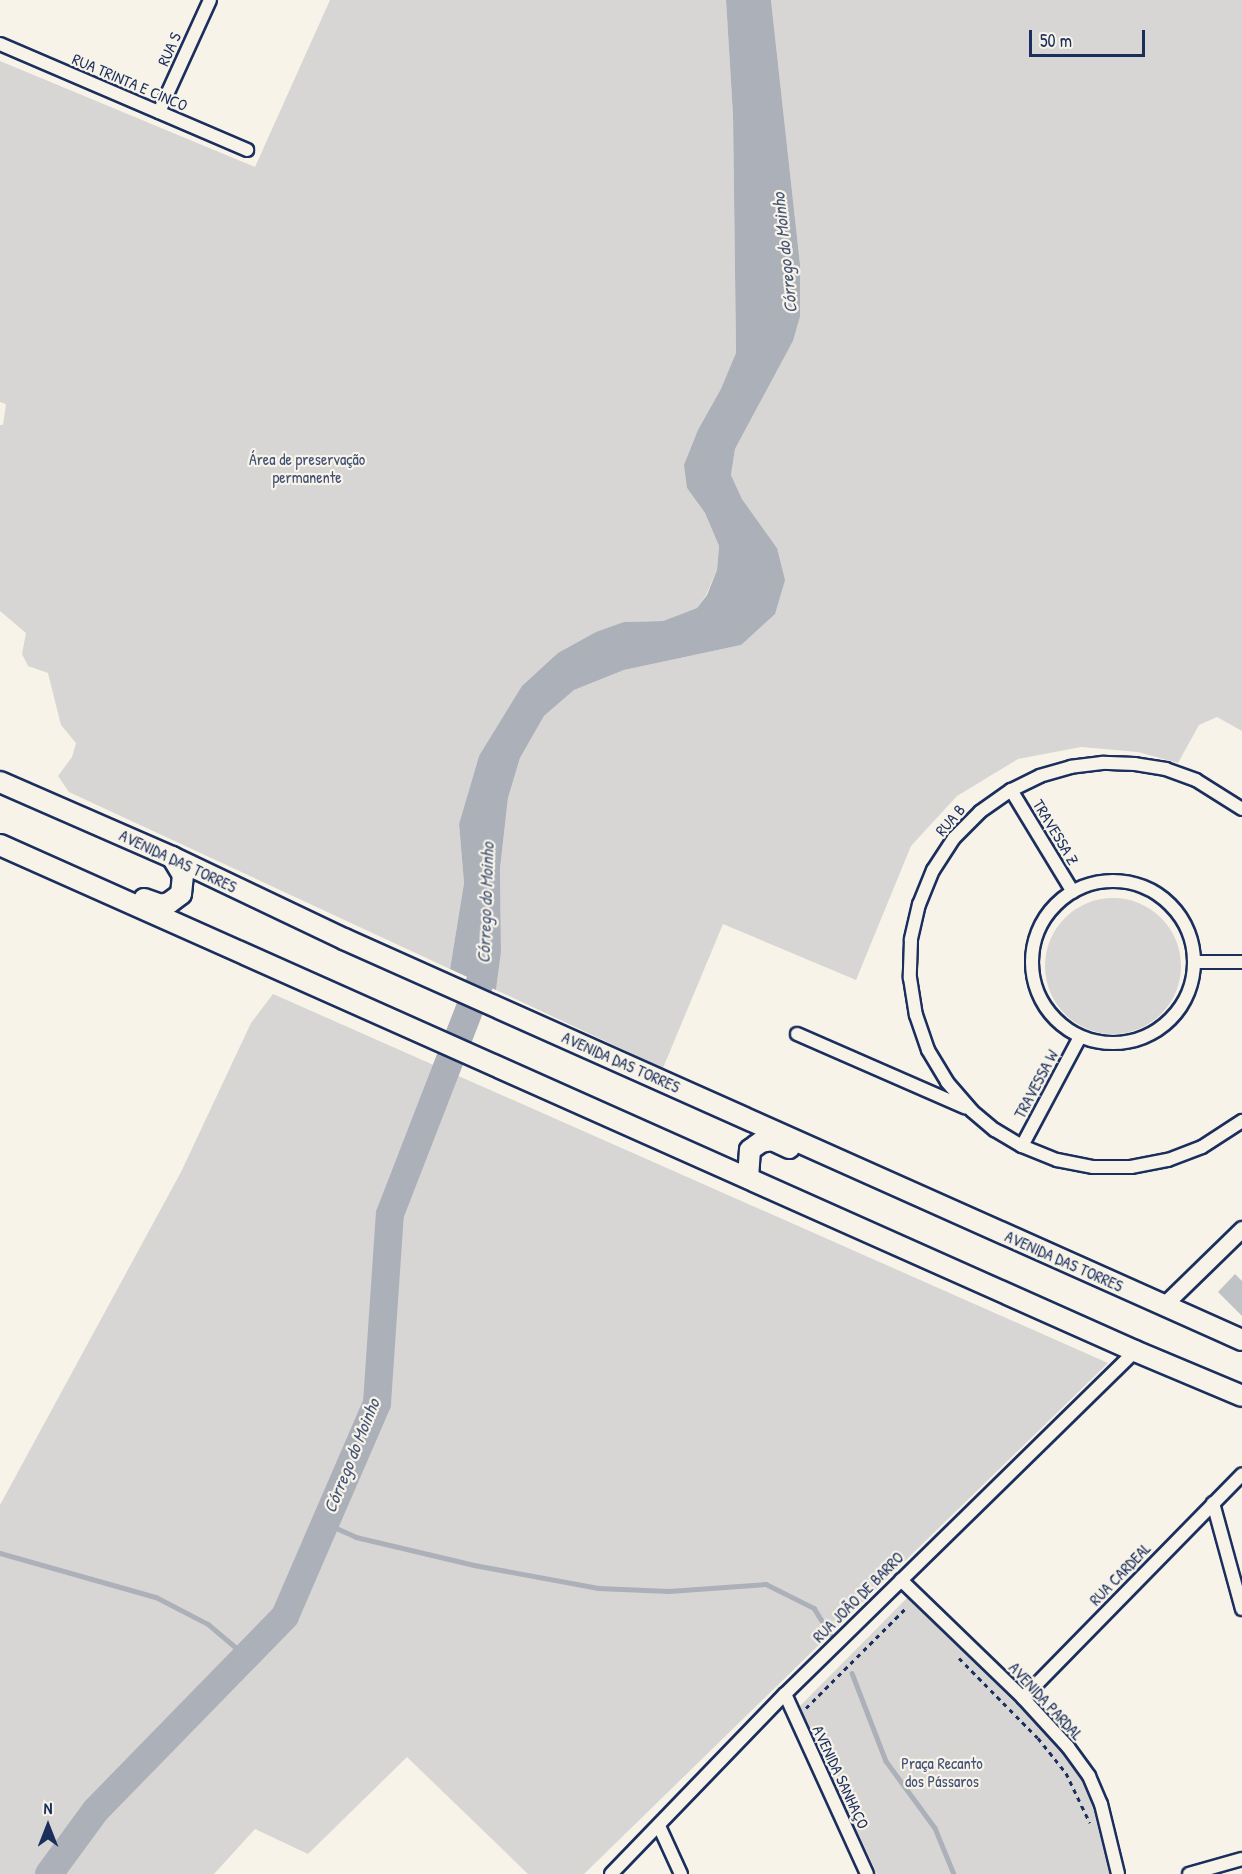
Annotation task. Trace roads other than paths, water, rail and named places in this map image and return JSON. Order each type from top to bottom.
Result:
[{"type":"main road","name":"AVENIDA DAS TORRES","points":[[0,782],[172,857],[344,939],[1242,1340]]},
{"type":"main road","points":[[2,846],[37,851],[161,905],[170,903],[181,894],[184,884],[179,866],[172,857]]},
{"type":"main road","points":[[2,846],[1135,1351],[1242,1396]]},
{"type":"main road","points":[[748,1178],[750,1150],[760,1142],[772,1140],[909,1203],[955,1213]]},
{"type":"street","name":"RUA S","points":[[159,112],[210,0]]},
{"type":"street","name":"RUA TRINTA E CINCO","points":[[0,44],[247,150]]},
{"type":"street","name":"RUA B","points":[[1242,809],[1196,780],[1166,769],[1135,764],[1102,762],[1071,767],[1040,776],[1011,790],[980,812],[954,838],[933,870],[919,904],[911,940],[910,978],[916,1015],[925,1041],[947,1082],[972,1111],[995,1130],[1022,1146],[1057,1160],[1093,1167],[1131,1167],[1168,1160],[1203,1147],[1242,1121]]},
{"type":"street","name":"TRAVESSA Z","points":[[1011,790],[1073,892]]},
{"type":"street","points":[[1114,881],[1139,885],[1162,897],[1180,915],[1187,930],[1195,962],[1191,989],[1178,1012],[1158,1031],[1133,1041],[1106,1043],[1080,1037],[1059,1024],[1043,1005],[1034,982],[1031,958],[1036,934],[1048,912],[1073,892],[1089,885],[1114,881]]},
{"type":"street","points":[[1195,962],[1242,962]]},
{"type":"street","name":"RUA B","points":[[797,1034],[972,1111]]},
{"type":"street","name":"TRAVESSA W","points":[[1022,1146],[1080,1037]]},
{"type":"street","points":[[1164,1305],[1242,1229]]},
{"type":"street","name":"RUA JOÃO DE BARRO","points":[[611,1874],[785,1694],[1135,1351]]},
{"type":"street","name":"RUA CARDEAL","points":[[1023,1698],[1242,1474]]},
{"type":"street","points":[[1213,1503],[1242,1609]]},
{"type":"street","name":"AVENIDA PARDAL","points":[[901,1580],[1023,1698],[1068,1747],[1089,1776],[1101,1804],[1118,1874]]},
{"type":"street","name":"AVENIDA SANHAÇO","points":[[785,1694],[867,1874]]},
{"type":"street","points":[[659,1826],[681,1874]]},
{"type":"street","points":[[1189,1874],[1242,1858]]},
{"type":"water","points":[[726,0],[771,0],[800,264],[800,317],[793,341],[735,449],[731,475],[742,499],[777,548],[785,580],[775,614],[741,645],[624,670],[574,690],[544,716],[520,758],[508,798],[500,869],[501,952],[496,990],[450,969],[464,883],[459,824],[479,756],[522,686],[558,653],[596,632],[624,622],[663,621],[697,608],[707,595],[717,570],[719,546],[705,513],[687,488],[684,465],[698,430],[721,389],[736,353],[733,116]]},
{"type":"waterway","name":"Córrego do Moinho","points":[[49,1874],[96,1810],[285,1616],[377,1403],[390,1214],[484,972],[485,945]]},
{"type":"waterway","points":[[325,1523],[356,1537],[474,1565],[598,1588],[669,1591],[766,1584],[814,1608],[830,1634]]},
{"type":"waterway","points":[[0,1553],[156,1597],[208,1624],[246,1656]]},
{"type":"waterway","points":[[852,1673],[886,1761],[935,1828],[954,1874]]},
{"type":"park label","name":"Área de preservação permanente","points":[[307,468]]},
{"type":"park label","name":"Praça Recanto dos Pássaros","points":[[942,1772]]}]
